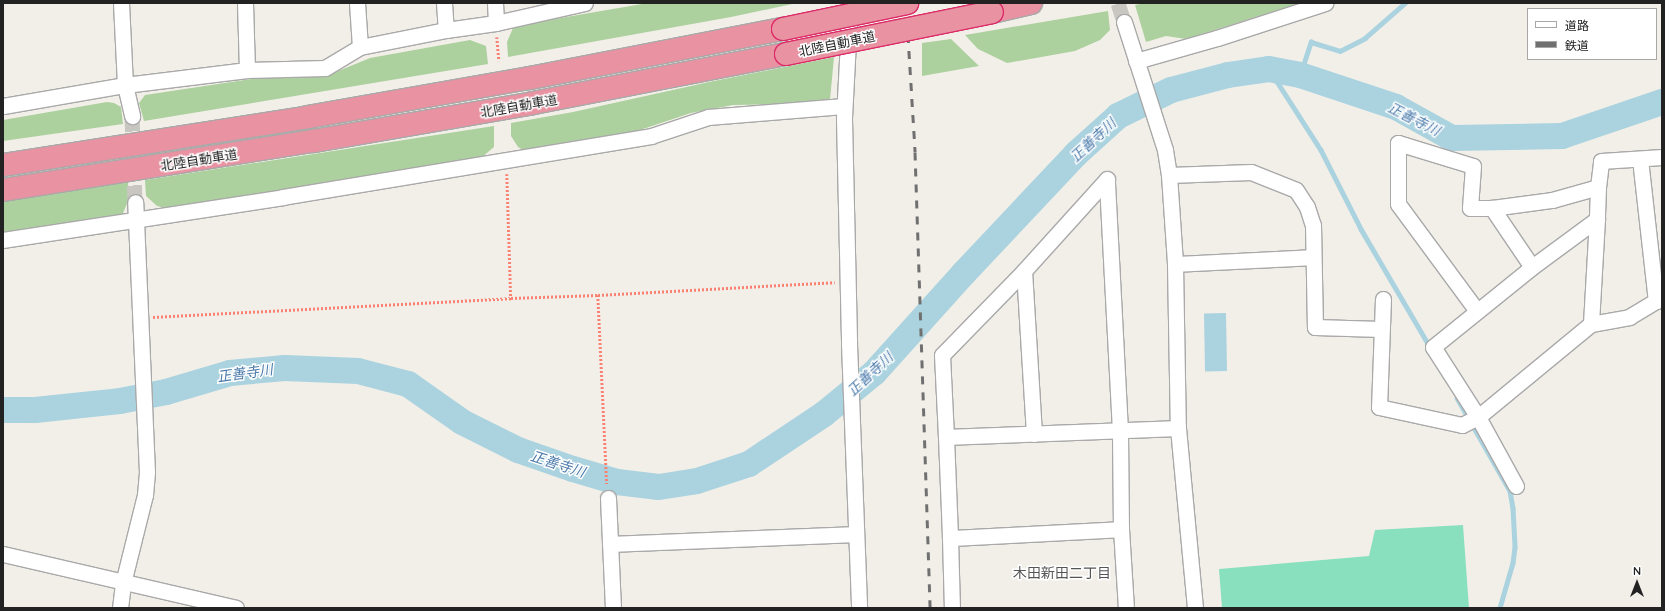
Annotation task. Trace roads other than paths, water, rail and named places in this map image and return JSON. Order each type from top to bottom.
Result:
[{"type":"highway","name":"北陸自動車道","points":[[3,165],[308,117],[530,78],[783,29],[907,3]]},
{"type":"highway","name":"北陸自動車道","points":[[3,190],[306,143],[501,109],[786,54],[1032,3]]},
{"type":"street","points":[[121,3],[125,85],[132,116]]},
{"type":"street","points":[[245,3],[247,70]]},
{"type":"street","points":[[356,3],[360,48]]},
{"type":"street","points":[[444,3],[446,30]]},
{"type":"street","points":[[495,3],[496,23]]},
{"type":"street","points":[[850,3],[844,106],[847,282],[859,608]]},
{"type":"street","points":[[1136,61],[1217,38],[1325,3]]},
{"type":"street","points":[[3,106],[125,85],[247,70],[325,68],[360,48],[446,30],[496,23],[580,4]]},
{"type":"street","points":[[1124,22],[1165,150],[1169,175],[1175,264],[1178,428],[1195,608]]},
{"type":"street","points":[[3,240],[651,136],[708,117],[844,106]]},
{"type":"street","points":[[1477,311],[1398,204],[1398,143],[1473,166],[1470,208],[1492,208],[1552,200],[1598,187]]},
{"type":"street","points":[[1591,324],[1598,187],[1601,161],[1662,157]]},
{"type":"street","points":[[1382,299],[1379,407],[1462,425],[1478,417],[1591,324],[1629,317],[1659,300],[1640,159]]},
{"type":"street","points":[[1169,175],[1251,172],[1296,190],[1307,207],[1313,225],[1315,327],[1381,329]]},
{"type":"street","points":[[952,608],[942,355],[1024,271],[1107,180],[1120,431],[1121,529],[1126,608]]},
{"type":"street","points":[[120,608],[123,583],[145,494],[147,472],[141,361],[137,219],[135,202]]},
{"type":"street","points":[[1492,208],[1532,267]]},
{"type":"street","points":[[1516,486],[1478,417],[1433,347],[1532,267],[1597,219]]},
{"type":"street","points":[[1175,264],[1313,257]]},
{"type":"street","points":[[1024,271],[1034,434]]},
{"type":"street","points":[[946,437],[1178,428]]},
{"type":"street","points":[[608,498],[613,608]]},
{"type":"street","points":[[950,538],[1121,529]]},
{"type":"street","points":[[610,544],[856,534]]},
{"type":"street","points":[[3,554],[236,608]]},
{"type":"water","points":[[1204,313],[1226,313],[1227,371],[1205,371]]},
{"type":"waterway","points":[[1300,75],[1311,42],[1340,51],[1365,38],[1405,3]]},
{"type":"waterway","points":[[1269,69],[1321,150],[1361,229],[1430,347]]},
{"type":"waterway","name":"正善寺川","points":[[3,410],[35,410],[120,401],[166,392],[230,373],[285,368],[358,371],[408,384],[462,422],[518,450],[573,469],[617,482],[659,487],[697,481],[749,464],[824,414],[874,373],[964,273],[1076,154],[1118,116],[1171,90],[1228,75],[1269,69],[1300,75],[1396,107],[1452,138],[1562,136],[1662,102]]},
{"type":"waterway","points":[[1457,398],[1510,491],[1513,508],[1515,547],[1513,563],[1500,608]]},
{"type":"tunnel","points":[[1118,3],[1124,22]]},
{"type":"tunnel","points":[[132,116],[135,202]]},
{"type":"railway","points":[[906,3],[915,152],[930,608]]},
{"type":"district","name":"木田新田二丁目","points":[[1062,573]]}]
